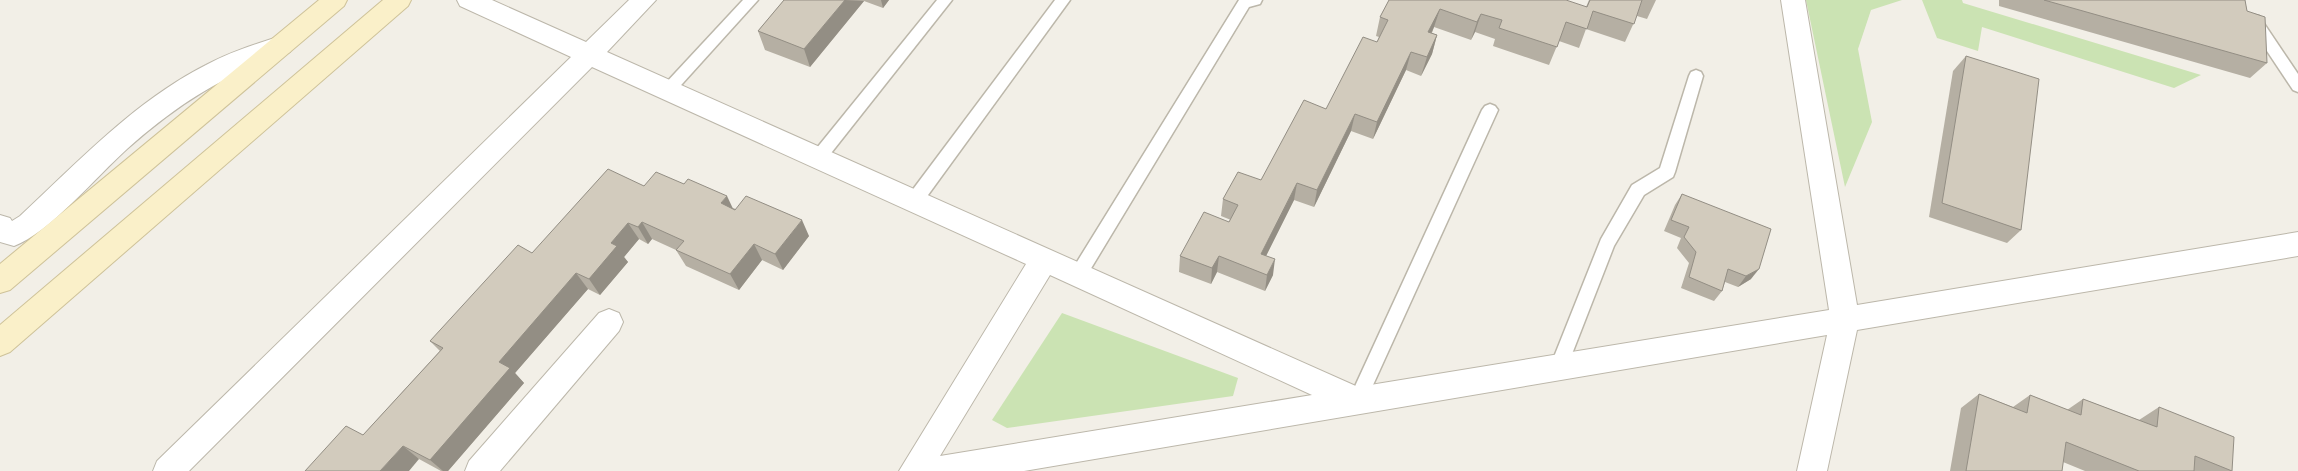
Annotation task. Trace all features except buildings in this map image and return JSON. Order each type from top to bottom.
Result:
[{"type":"main road","points":[[0,281],[335,0]]},
{"type":"main road","points":[[0,343],[400,0]]},
{"type":"street","points":[[469,0],[1357,401]]},
{"type":"street","points":[[168,471],[644,0]]},
{"type":"street","points":[[1793,0],[1845,320],[1812,471]]},
{"type":"street","points":[[0,226],[4,232],[14,234],[30,224],[127,134],[170,100],[213,72],[281,45]]},
{"type":"street","points":[[938,471],[2298,244]]},
{"type":"street","points":[[914,471],[1044,260]]},
{"type":"street","points":[[480,471],[609,322]]},
{"type":"lane","points":[[668,90],[751,0]]},
{"type":"lane","points":[[818,158],[945,0]]},
{"type":"lane","points":[[914,201],[1063,0]]},
{"type":"lane","points":[[1078,275],[1244,3],[1255,0]]},
{"type":"lane","points":[[2247,11],[2298,86]]},
{"type":"lane","points":[[1560,367],[1607,244],[1638,190],[1667,172],[1696,76]]},
{"type":"lane","points":[[1357,401],[1490,110]]},
{"type":"green space","points":[[1806,0],[1902,0],[1871,10],[1858,49],[1872,122],[1845,187]]},
{"type":"green space","points":[[1922,0],[1962,0],[1963,3],[2201,75],[2174,88],[1982,27],[1978,51],[1937,38]]},
{"type":"green space","points":[[1062,313],[1238,378],[1233,396],[1007,428],[992,420]]}]
